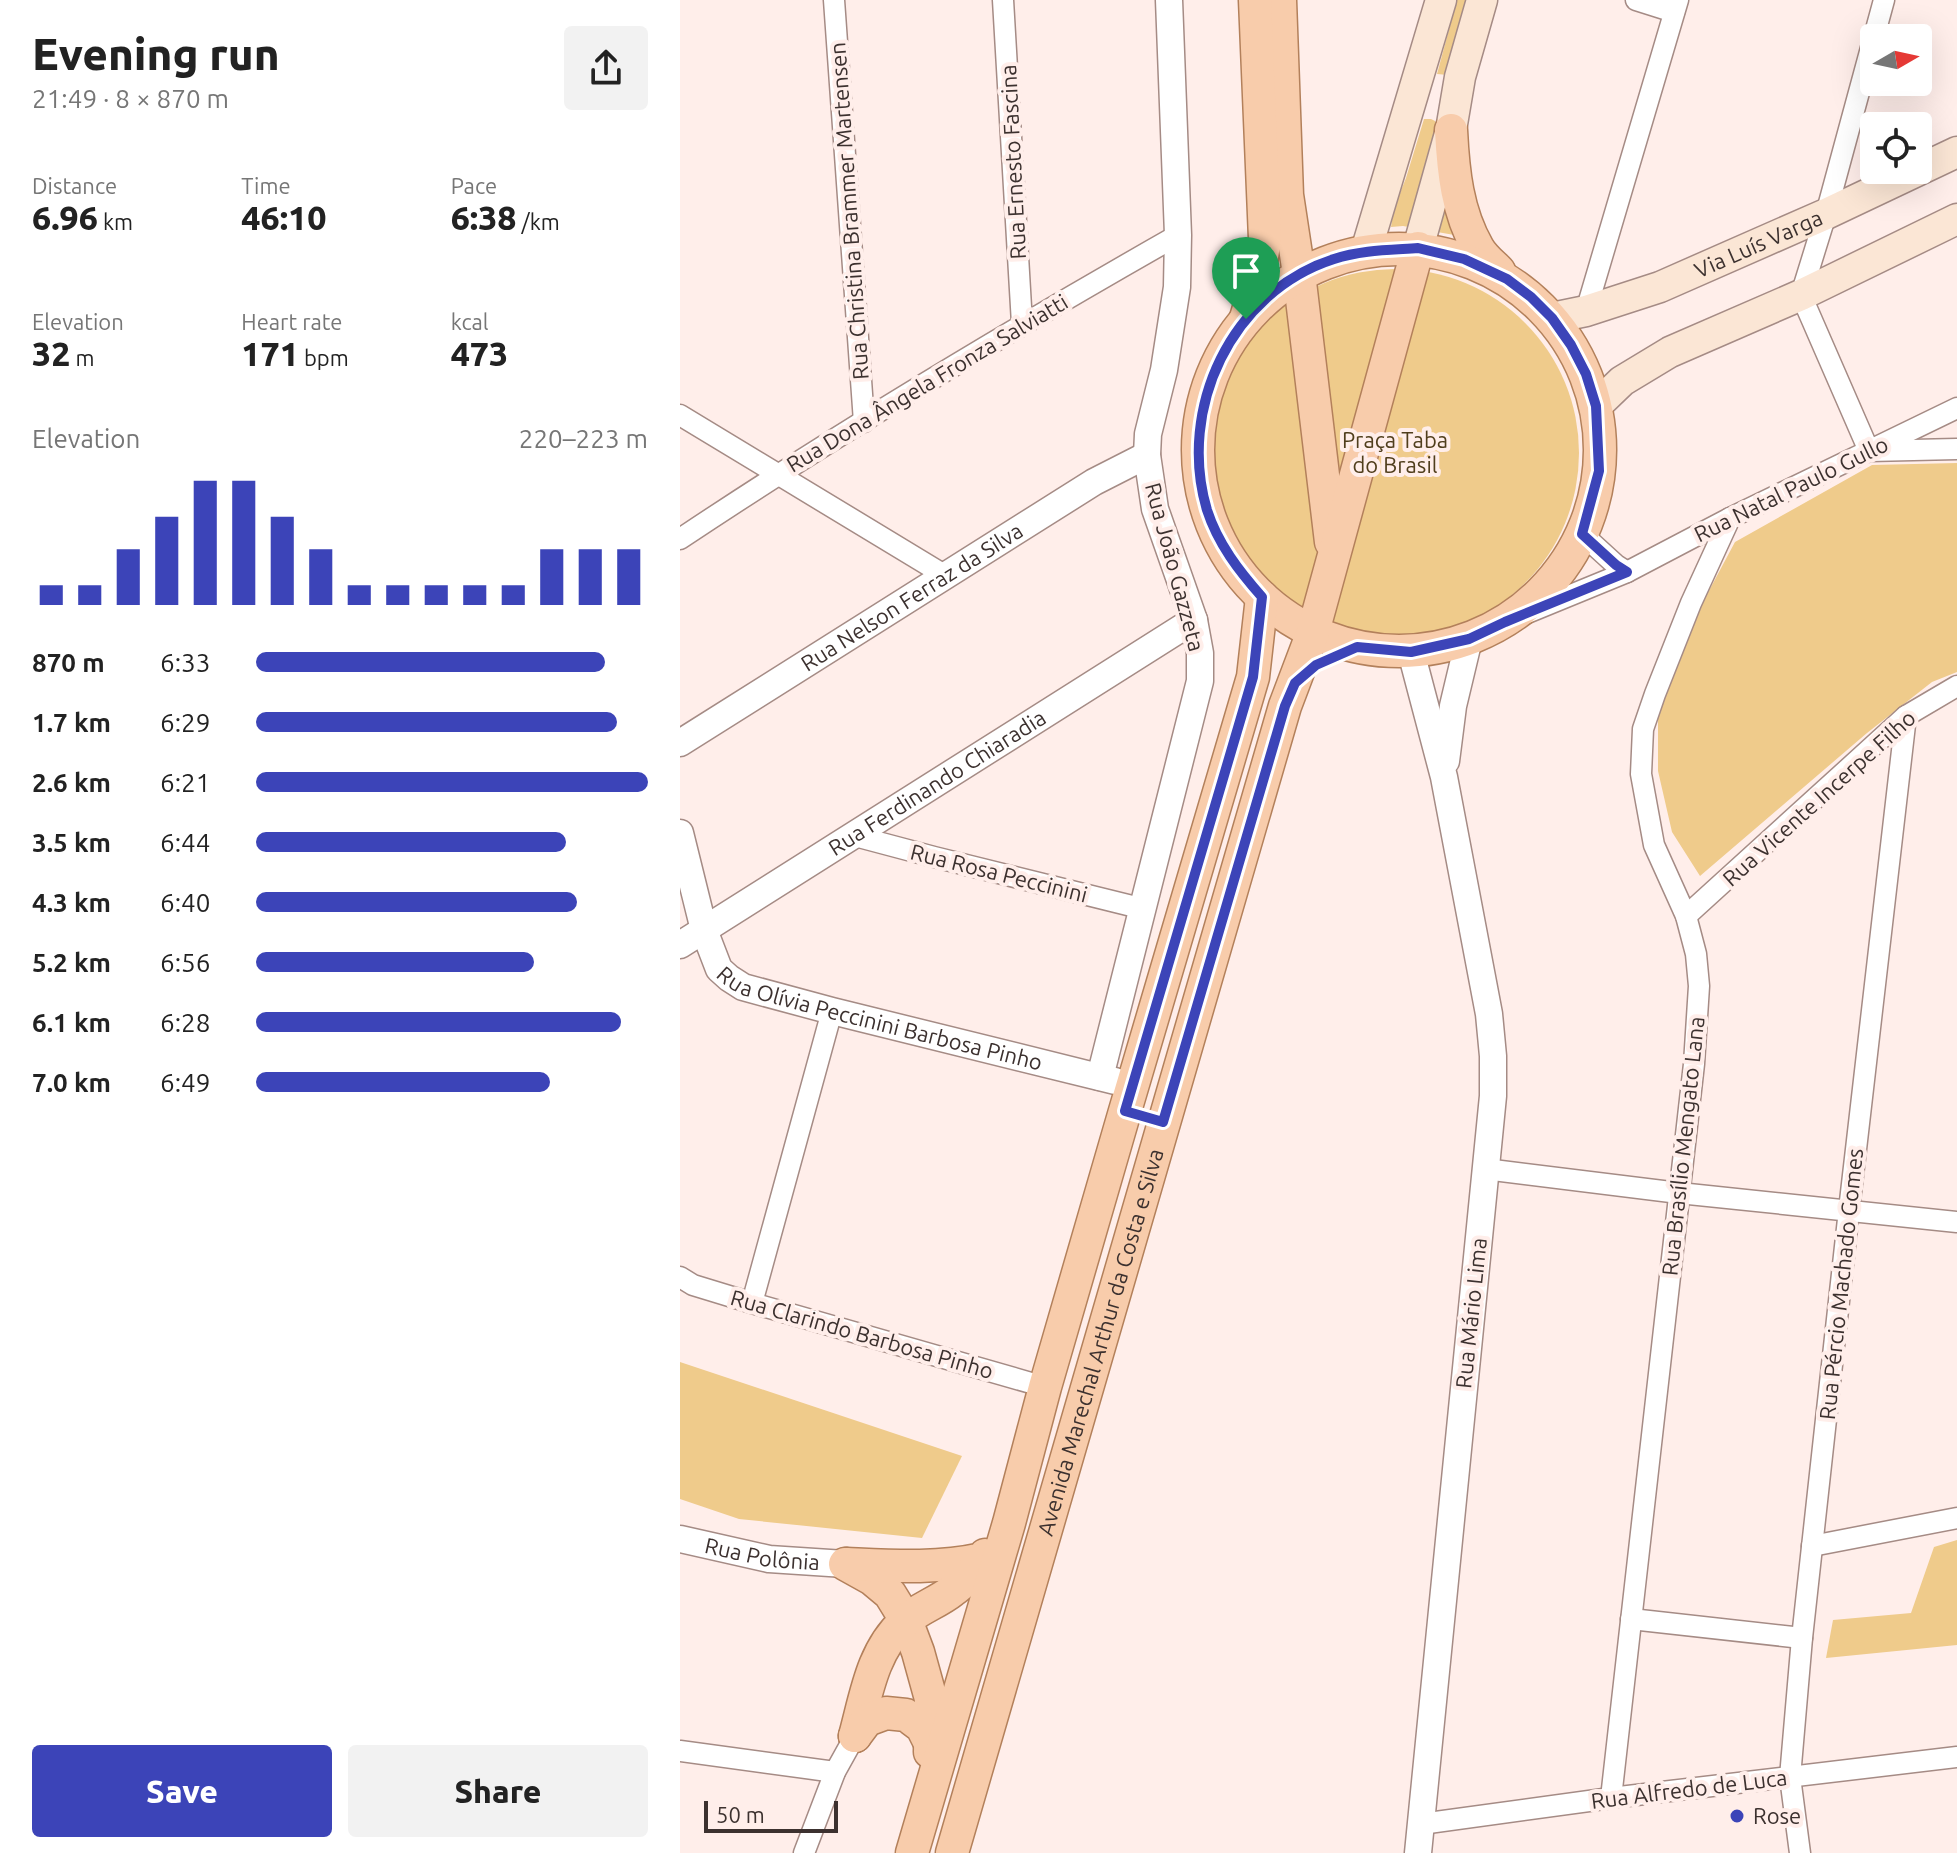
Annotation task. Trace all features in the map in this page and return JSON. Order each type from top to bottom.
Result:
[{"type":"main road","points":[[1246,319],[1265,239],[1255,0]]},
{"type":"main road","points":[[1280,0],[1287,195],[1333,557]]},
{"type":"main road","points":[[1366,251],[1441,0]]},
{"type":"main road","name":"Avenida Marechal Arthur da Costa e Silva","points":[[952,1853],[1285,706],[1313,632],[1482,0]]},
{"type":"main road","points":[[1414,93],[1453,117],[1453,167],[1461,209],[1478,250],[1552,318],[1586,374],[1596,406],[1599,471],[1582,534],[1562,569],[1537,598],[1505,622],[1469,639],[1411,652],[1357,647],[1295,623],[1262,597],[1239,572],[1221,543],[1208,512],[1200,478],[1198,444],[1211,378],[1226,347],[1262,302],[1299,274],[1332,259],[1366,251],[1418,248],[1464,259],[1507,279]]},
{"type":"main road","name":"Via Luís Varga","points":[[1552,318],[1586,311],[1660,287],[1957,152]]},
{"type":"main road","points":[[1596,406],[1622,381],[1670,352],[1801,295],[1957,219]]},
{"type":"main road","points":[[1291,226],[1307,245],[1332,259]]},
{"type":"main road","name":"Avenida Marechal Arthur da Costa e Silva","points":[[912,1853],[1253,677],[1262,597]]},
{"type":"main road","points":[[1295,683],[1316,665],[1357,647]]},
{"type":"main road","points":[[1129,1099],[1163,1122]]},
{"type":"main road","points":[[855,1736],[873,1669],[885,1646],[906,1620],[953,1591],[967,1578],[1009,1523]]},
{"type":"main road","points":[[845,1564],[935,1567],[982,1559]]},
{"type":"main road","points":[[845,1564],[872,1579],[890,1594],[906,1620],[931,1699],[927,1802]]},
{"type":"main road","points":[[855,1736],[867,1720],[886,1713],[906,1715],[922,1727],[931,1745]]},
{"type":"street","name":"Rua Christina Brammer Martensen","points":[[834,0],[864,422]]},
{"type":"street","name":"Rua Ernesto Fascina","points":[[1003,0],[1022,324]]},
{"type":"street","name":"Rua João Gazzeta","points":[[1100,1077],[1200,681],[1200,653],[1194,620],[1155,509],[1147,455],[1148,434],[1164,370],[1177,287],[1178,235],[1169,0]]},
{"type":"street","points":[[1586,311],[1676,6],[1636,0]]},
{"type":"street","points":[[1884,0],[1801,295],[1869,451],[1957,449]]},
{"type":"street","name":"Rua Dona Ângela Fronza Salviatti","points":[[680,539],[778,473],[1022,324],[1178,235]]},
{"type":"street","name":"Rua Natal Paulo Gullo","points":[[1505,622],[1627,572],[1730,518],[1957,408]]},
{"type":"street","points":[[680,415],[946,576]]},
{"type":"street","name":"Rua Nelson Ferraz da Silva","points":[[680,743],[1094,482],[1147,455]]},
{"type":"street","name":"Rua Brasílio Mengato Lana","points":[[1611,1798],[1694,1064],[1699,986],[1696,954],[1686,916],[1654,845],[1641,774],[1643,729],[1691,603],[1730,518]]},
{"type":"street","points":[[1582,534],[1627,572]]},
{"type":"street","name":"Rua Ferdinando Chiaradia","points":[[680,945],[1194,620]]},
{"type":"street","name":"Rua Mário Lima","points":[[1444,777],[1453,706],[1469,639]]},
{"type":"street","name":"Rua Mário Lima","points":[[1411,652],[1444,777],[1489,1014],[1493,1056],[1493,1096],[1418,1853]]},
{"type":"street","name":"Rua Vicente Incerpe Filho","points":[[1686,916],[1906,716],[1957,686]]},
{"type":"street","name":"Rua Pércio Machado Gomes","points":[[1800,1853],[1790,1777],[1802,1638],[1906,716]]},
{"type":"street","name":"Rua Olívia Peccinini Barbosa Pinho","points":[[680,833],[704,930],[719,969],[743,987],[1100,1077],[1129,1099]]},
{"type":"street","name":"Rua Rosa Peccinini","points":[[855,836],[1144,909]]},
{"type":"street","points":[[752,1303],[832,1011]]},
{"type":"street","points":[[1485,1169],[1957,1222]]},
{"type":"street","name":"Rua Clarindo Barbosa Pinho","points":[[680,1277],[693,1285],[752,1303],[1045,1387]]},
{"type":"street","points":[[1812,1546],[1957,1518]]},
{"type":"street","name":"Rua Polônia","points":[[680,1539],[769,1559],[845,1564]]},
{"type":"street","points":[[1631,1619],[1802,1638]]},
{"type":"street","points":[[804,1853],[835,1772],[855,1736]]},
{"type":"street","points":[[680,1751],[835,1772]]},
{"type":"street","name":"Rua Alfredo de Luca","points":[[1421,1824],[1957,1757]]},
{"type":"green space","points":[[1457,0],[1470,0],[1448,75],[1437,74]]},
{"type":"green space","points":[[1424,119],[1435,121],[1460,236],[1403,226],[1391,227],[1394,208]]},
{"type":"green space","name":"Praça Taba do Brasil","points":[[1395,269],[1431,272],[1466,283],[1497,300],[1525,323],[1548,351],[1565,382],[1576,417],[1579,453],[1576,489],[1565,524],[1548,555],[1525,583],[1497,606],[1466,623],[1431,634],[1395,637],[1359,634],[1324,623],[1293,606],[1265,583],[1242,555],[1225,524],[1214,489],[1211,453],[1214,417],[1225,382],[1242,351],[1265,323],[1293,300],[1324,283],[1359,272]]},
{"type":"green space","points":[[1957,463],[1957,672],[1932,682],[1867,733],[1700,876],[1672,832],[1658,771],[1658,716],[1704,600],[1735,542],[1872,465]]},
{"type":"green space","points":[[680,1362],[962,1456],[922,1538],[739,1519],[680,1499]]},
{"type":"green space","points":[[1957,1540],[1957,1645],[1826,1658],[1833,1620],[1911,1613],[1934,1547]]},
{"type":"place","name":"Rose","points":[[1737,1816]]},
{"type":"route","points":[[1418,248],[1464,259],[1507,279],[1552,318],[1586,374],[1596,406],[1599,471],[1582,534],[1627,572],[1469,639],[1411,652],[1357,647],[1316,665],[1295,683],[1285,706],[1163,1122],[1125,1111],[1253,677],[1258,642],[1262,597],[1239,572],[1221,543],[1208,512],[1200,478],[1198,444],[1202,410],[1211,378],[1226,347],[1246,319],[1262,302],[1299,274],[1332,259],[1366,251],[1418,248]]}]
